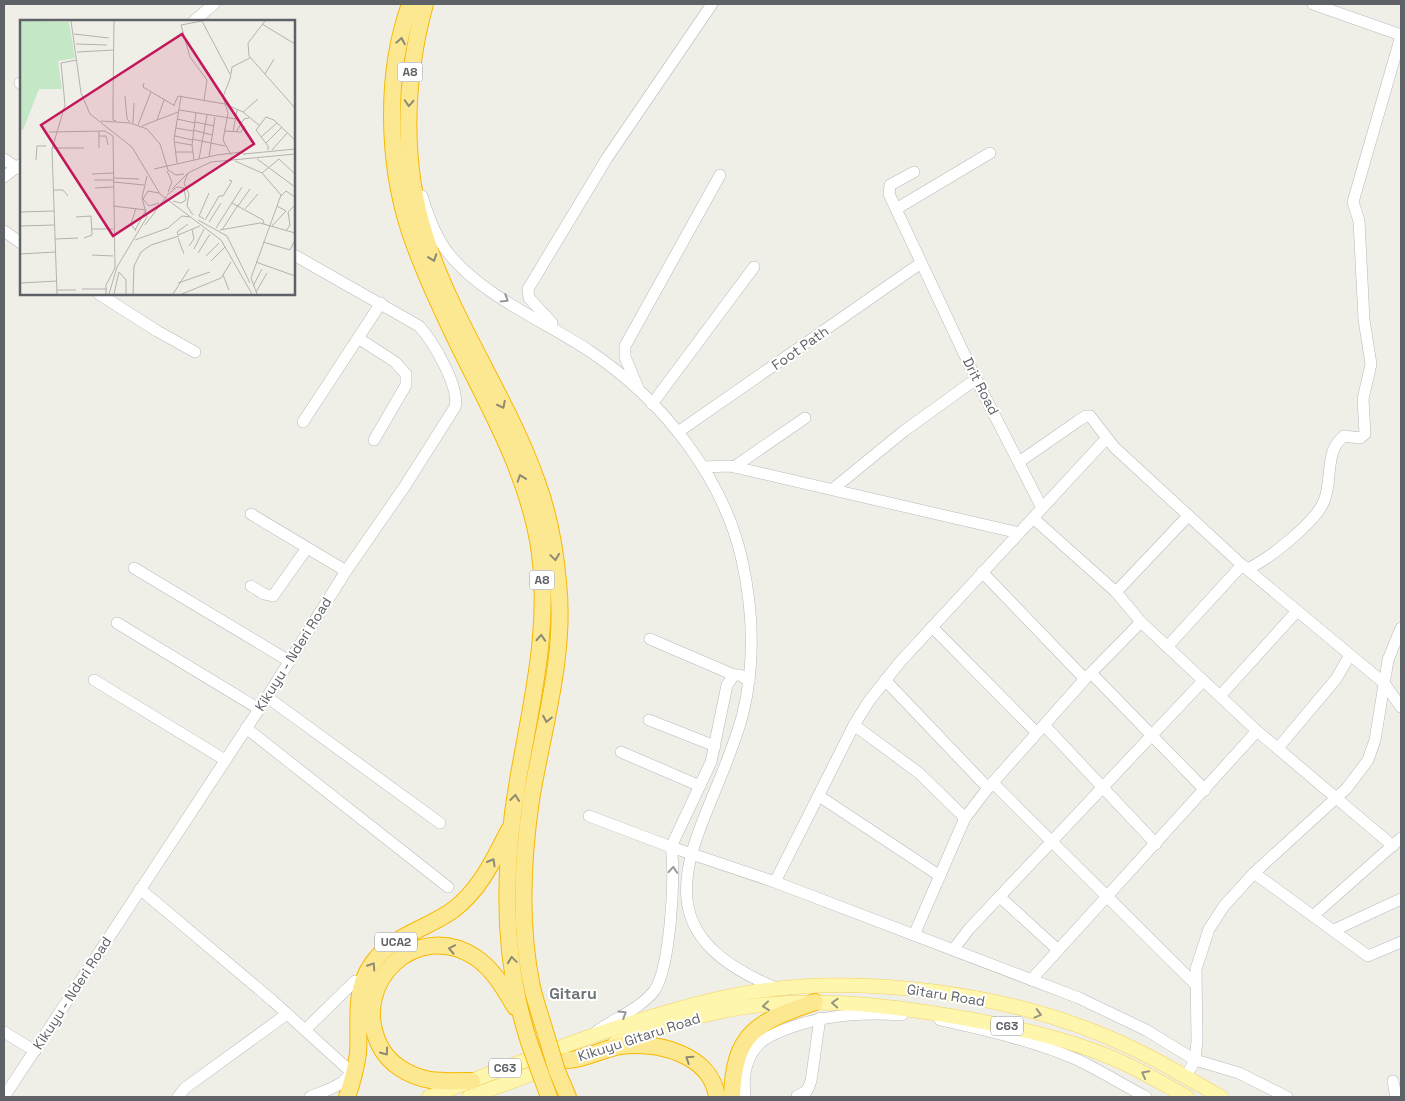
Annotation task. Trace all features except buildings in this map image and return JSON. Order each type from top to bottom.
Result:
[{"type":"highway","name":"A8","points":[[410,4],[404,21],[395,72],[394,142],[399,190],[405,214],[432,291],[513,455],[533,516],[541,563],[543,605],[540,664],[517,782],[508,882],[508,919],[510,953],[521,1018],[549,1097]]},
{"type":"highway","name":"A8","points":[[425,4],[410,73],[408,142],[421,221],[430,250],[455,309],[536,479],[552,535],[558,581],[560,634],[552,696],[532,799],[524,862],[522,906],[528,969],[547,1038],[563,1065],[568,1097]]},
{"type":"highway","name":"UCA2","points":[[347,1097],[352,1085],[358,1054],[360,993],[371,965],[391,944],[438,919],[464,900],[492,864],[513,824]]},
{"type":"highway","points":[[472,1081],[423,1078],[402,1070],[387,1056],[378,1043],[371,1021],[374,992],[386,972],[400,957],[419,949],[438,946],[463,951],[490,970],[499,981],[521,1018]]},
{"type":"highway","name":"C63","points":[[732,1097],[735,1061],[750,1035],[773,1018],[815,1002]]},
{"type":"highway","points":[[563,1065],[620,1046],[670,1049],[686,1056],[704,1071],[715,1087],[717,1097]]},
{"type":"main road","name":"Gitaru Road","points":[[582,1041],[653,1016],[723,998],[780,989],[820,986],[888,987],[974,998],[1076,1025],[1133,1048],[1221,1097]]},
{"type":"main road","name":"Gitaru Road","points":[[815,1002],[868,1005],[930,1012],[1022,1029],[1110,1057],[1187,1097]]},
{"type":"main road","name":"Kikuyu Gitaru Road","points":[[469,1097],[563,1065],[636,1036],[710,1014],[761,1006],[815,1002]]},
{"type":"main road","name":"C63","points":[[429,1097],[582,1041]]},
{"type":"street","points":[[195,20],[214,4]]},
{"type":"street","points":[[563,334],[529,298],[528,289],[608,158],[712,4]]},
{"type":"street","points":[[1167,647],[1245,567],[1262,562],[1303,527],[1323,504],[1330,464],[1337,441],[1344,436],[1360,438],[1365,433],[1363,399],[1372,364],[1364,320],[1360,221],[1353,202],[1401,35],[1313,4]]},
{"type":"street","points":[[408,142],[418,184],[429,216],[448,252],[465,271],[491,290],[605,362],[639,390],[678,432],[703,467],[722,504],[742,559],[748,596],[751,637],[749,681],[743,712],[732,749],[703,816],[687,869],[686,892],[690,914],[698,931],[718,956],[748,976],[780,989]]},
{"type":"street","points":[[896,209],[990,152]]},
{"type":"street","points":[[4,159],[19,166],[4,177]]},
{"type":"street","name":"Drit Road","points":[[914,172],[890,185],[889,194],[976,379],[1042,508]]},
{"type":"street","points":[[639,390],[625,357],[626,346],[720,176]]},
{"type":"street","points":[[4,246],[7,233],[20,242]]},
{"type":"street","name":"Kikuyu - Nderi Road","points":[[4,1097],[289,662],[346,571],[405,486],[455,407],[456,401],[445,369],[426,334],[410,320],[295,256]]},
{"type":"street","name":"Foot Path","points":[[678,432],[921,264]]},
{"type":"street","points":[[652,404],[754,267]]},
{"type":"street","points":[[101,295],[157,332],[195,352]]},
{"type":"street","points":[[302,422],[380,303]]},
{"type":"street","points":[[358,338],[395,362],[406,374],[406,386],[374,440]]},
{"type":"street","points":[[833,489],[904,431],[976,379]]},
{"type":"street","points":[[1020,462],[1086,416],[1090,416],[1106,439],[1188,516],[1245,567],[1384,684],[1401,707]]},
{"type":"street","points":[[734,467],[805,418]]},
{"type":"street","points":[[774,882],[854,725],[885,680],[932,626],[1106,439]]},
{"type":"street","points":[[703,467],[734,467],[1019,533]]},
{"type":"street","points":[[250,514],[346,571]]},
{"type":"street","points":[[1116,592],[1188,516]]},
{"type":"street","points":[[1033,518],[1116,592],[1141,622],[1257,731],[1336,799],[1397,842],[1314,916]]},
{"type":"street","points":[[251,586],[264,594],[273,596],[307,548]]},
{"type":"street","points":[[134,568],[289,662]]},
{"type":"street","points":[[982,572],[1205,790]]},
{"type":"street","points":[[1220,696],[1297,611]]},
{"type":"street","points":[[914,935],[965,818],[1088,676],[1141,622]]},
{"type":"street","points":[[117,623],[259,708]]},
{"type":"street","points":[[932,626],[1104,788],[1156,844]]},
{"type":"street","points":[[1189,1071],[1195,1060],[1197,1041],[1195,984],[1199,955],[1209,929],[1224,906],[1271,855],[1336,799],[1356,776],[1372,750],[1388,660],[1401,628]]},
{"type":"street","points":[[650,639],[734,675],[740,675],[749,681]]},
{"type":"street","points":[[1278,748],[1336,679],[1350,655]]},
{"type":"street","points":[[582,1041],[636,1006],[653,992],[660,980],[669,928],[674,862],[671,847],[708,770],[715,746],[727,684],[734,675]]},
{"type":"street","points":[[94,680],[225,760]]},
{"type":"street","points":[[885,680],[1195,984]]},
{"type":"street","points":[[953,950],[969,929],[1053,843],[1204,682]]},
{"type":"street","points":[[266,697],[440,823]]},
{"type":"street","points":[[649,720],[715,746]]},
{"type":"street","points":[[854,725],[919,773],[965,818]]},
{"type":"street","points":[[246,728],[448,887]]},
{"type":"street","points":[[1030,980],[1257,731]]},
{"type":"street","points":[[621,752],[700,786]]},
{"type":"street","points":[[819,796],[940,876]]},
{"type":"street","points":[[589,816],[671,847],[774,882],[1098,1006],[1146,1030],[1195,1060],[1239,1073],[1287,1097]]},
{"type":"street","points":[[1254,873],[1370,956],[1401,942]]},
{"type":"street","points":[[140,889],[287,1014],[350,1071],[349,1077],[343,1081],[310,1097]]},
{"type":"street","points":[[1000,897],[1058,950]]},
{"type":"street","points":[[1334,930],[1401,899]]},
{"type":"street","points":[[305,1030],[355,981]]},
{"type":"street","points":[[178,1097],[185,1088],[287,1014]]},
{"type":"street","points":[[745,1097],[743,1080],[749,1059],[759,1044],[772,1034],[820,1018],[837,1015],[881,1014],[919,1016],[961,1025],[1066,1056],[1088,1065],[1146,1097]]},
{"type":"street","points":[[797,1096],[807,1091],[811,1082],[820,1018]]},
{"type":"street","points":[[4,1032],[35,1051]]},
{"type":"street","points":[[1393,1081],[1396,1097]]},
{"type":"district","name":"Gitaru","points":[[573,993]]}]
